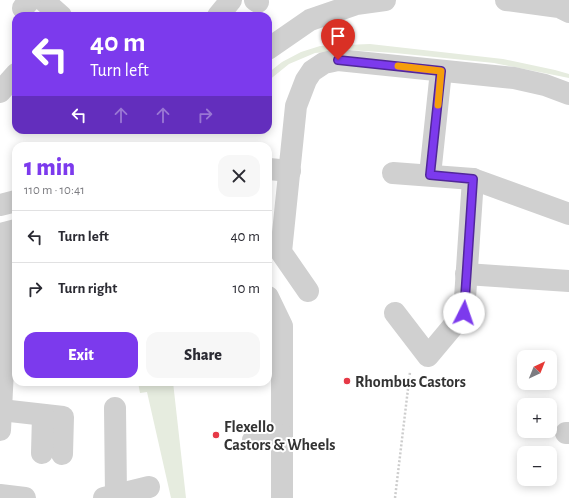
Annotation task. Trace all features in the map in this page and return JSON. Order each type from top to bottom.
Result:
[{"type":"street","points":[[221,12],[231,0]]},
{"type":"street","points":[[272,45],[310,20],[356,4],[385,0]]},
{"type":"street","points":[[506,0],[559,7],[569,12]]},
{"type":"street","points":[[37,2],[54,12]]},
{"type":"street","points":[[308,291],[275,244],[279,170],[296,106],[312,71],[324,63],[338,60],[514,78],[545,85],[569,94]]},
{"type":"street","points":[[430,175],[441,71]]},
{"type":"street","points":[[0,92],[12,78]]},
{"type":"street","points":[[392,172],[473,179],[569,214]]},
{"type":"street","points":[[395,312],[428,356],[464,313],[473,179]]},
{"type":"street","points":[[0,205],[12,202]]},
{"type":"street","points":[[4,243],[12,288],[9,378],[1,419],[44,415],[63,417],[52,453]]},
{"type":"street","points":[[466,274],[569,281]]},
{"type":"street","points":[[272,305],[282,326],[286,428],[282,498]]},
{"type":"street","points":[[115,408],[110,497],[149,487]]},
{"type":"street","points":[[253,440],[286,428]]},
{"type":"street","points":[[0,495],[25,498]]},
{"type":"path","points":[[395,498],[414,338]]},
{"type":"shaded area","points":[[370,44],[503,59],[569,74],[569,78],[494,63],[349,50],[315,53],[289,64],[272,78],[272,70],[282,62],[301,52],[320,46]]},
{"type":"shaded area","points":[[139,386],[173,386],[186,498],[171,498],[147,392],[140,393]]},
{"type":"slow traffic","points":[[398,66],[441,71],[438,105]]},
{"type":"place","name":"Rhombus Castors","points":[[347,381]]},
{"type":"place","name":"Flexello Castors & Wheels","points":[[216,435]]},
{"type":"route","points":[[338,60],[441,71],[430,175],[473,179],[464,313]]}]
